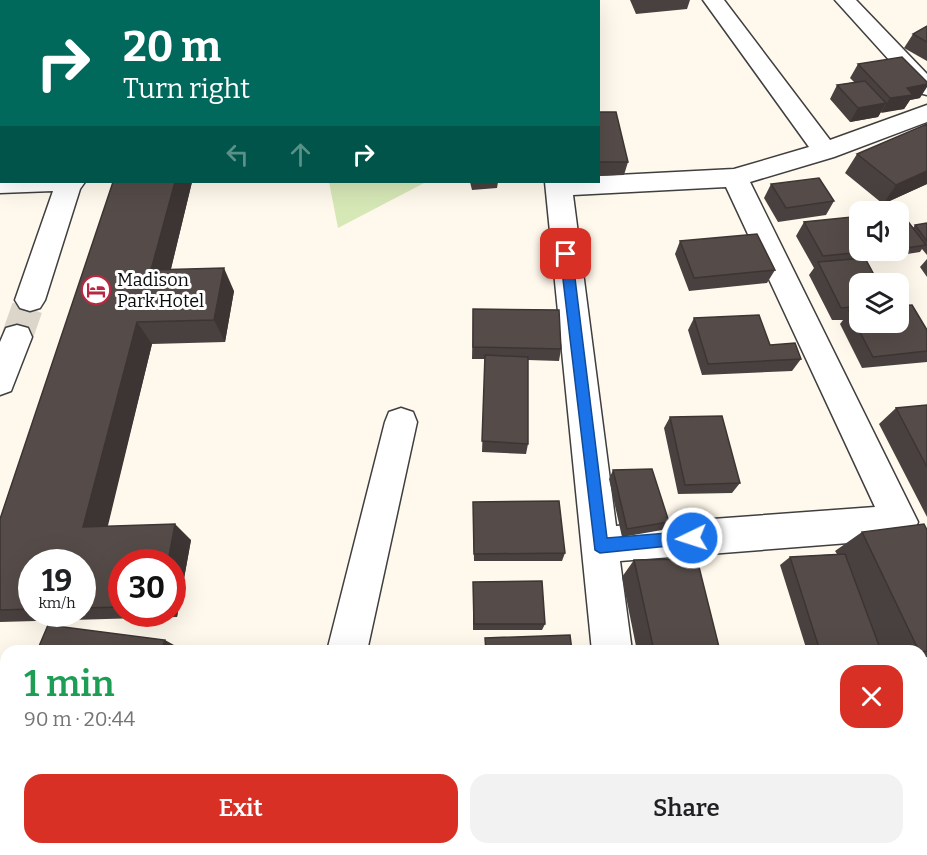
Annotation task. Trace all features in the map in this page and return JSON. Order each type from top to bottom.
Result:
[{"type":"street","points":[[713,0],[825,151]]},
{"type":"street","points":[[845,0],[927,88]]},
{"type":"street","points":[[600,183],[735,178],[825,151],[927,113]]},
{"type":"street","points":[[600,545],[900,522],[735,178]]},
{"type":"street","points":[[0,184],[36,183]]},
{"type":"street","points":[[30,300],[71,183]]},
{"type":"street","points":[[588,183],[558,184],[611,645]]},
{"type":"street","points":[[0,382],[17,337]]},
{"type":"street","points":[[348,645],[401,422]]},
{"type":"green space","points":[[329,183],[424,183],[338,228]]},
{"type":"building","points":[[927,26],[927,42],[913,34]]},
{"type":"building","points":[[902,57],[927,82],[927,84],[907,88],[913,95],[890,98],[858,64]]},
{"type":"building","points":[[865,81],[886,103],[858,108],[837,85]]},
{"type":"building","points":[[600,112],[616,112],[628,162],[600,162]]},
{"type":"building","points":[[927,124],[927,171],[896,185],[857,154]]},
{"type":"building","points":[[819,178],[834,201],[786,208],[771,184]]},
{"type":"building","points":[[113,183],[175,183],[151,270],[224,268],[214,320],[137,322],[83,527],[175,524],[170,549],[108,549],[108,607],[96,608],[96,549],[18,549],[18,609],[0,610],[0,519]]},
{"type":"building","points":[[849,217],[849,253],[823,256],[804,222]]},
{"type":"building","points":[[909,223],[926,245],[909,248]]},
{"type":"building","points":[[927,223],[927,241],[915,225]]},
{"type":"building","points":[[757,234],[775,270],[694,278],[680,241]]},
{"type":"building","points":[[849,259],[867,261],[873,273],[849,273],[849,307],[841,308],[818,262]]},
{"type":"building","points":[[909,305],[912,305],[927,330],[927,351],[873,357],[860,333],[909,333]]},
{"type":"building","points":[[473,309],[559,310],[561,349],[473,347]]},
{"type":"building","points":[[759,315],[770,345],[795,343],[801,359],[708,364],[694,318]]},
{"type":"building","points":[[485,355],[528,357],[528,444],[482,441]]},
{"type":"building","points":[[927,405],[927,467],[896,408]]},
{"type":"building","points":[[722,416],[740,483],[685,485],[670,417]]},
{"type":"building","points":[[652,469],[669,522],[627,529],[613,470]]},
{"type":"building","points":[[559,501],[565,553],[474,554],[473,502]]},
{"type":"building","points":[[924,524],[927,530],[927,645],[916,645],[862,532]]},
{"type":"building","points":[[845,554],[879,645],[818,645],[790,557]]},
{"type":"building","points":[[697,559],[718,645],[653,645],[634,560]]},
{"type":"building","points":[[542,581],[545,624],[474,624],[473,582]]},
{"type":"building","points":[[47,627],[64,627],[165,640],[163,645],[40,645]]},
{"type":"building","points":[[570,635],[571,645],[486,645],[485,638]]},
{"type":"tunnel","points":[[17,337],[30,300]]},
{"type":"place","name":"Madison Park Hotel","points":[[96,290]]},
{"type":"route","points":[[566,254],[600,545],[692,538]]}]
